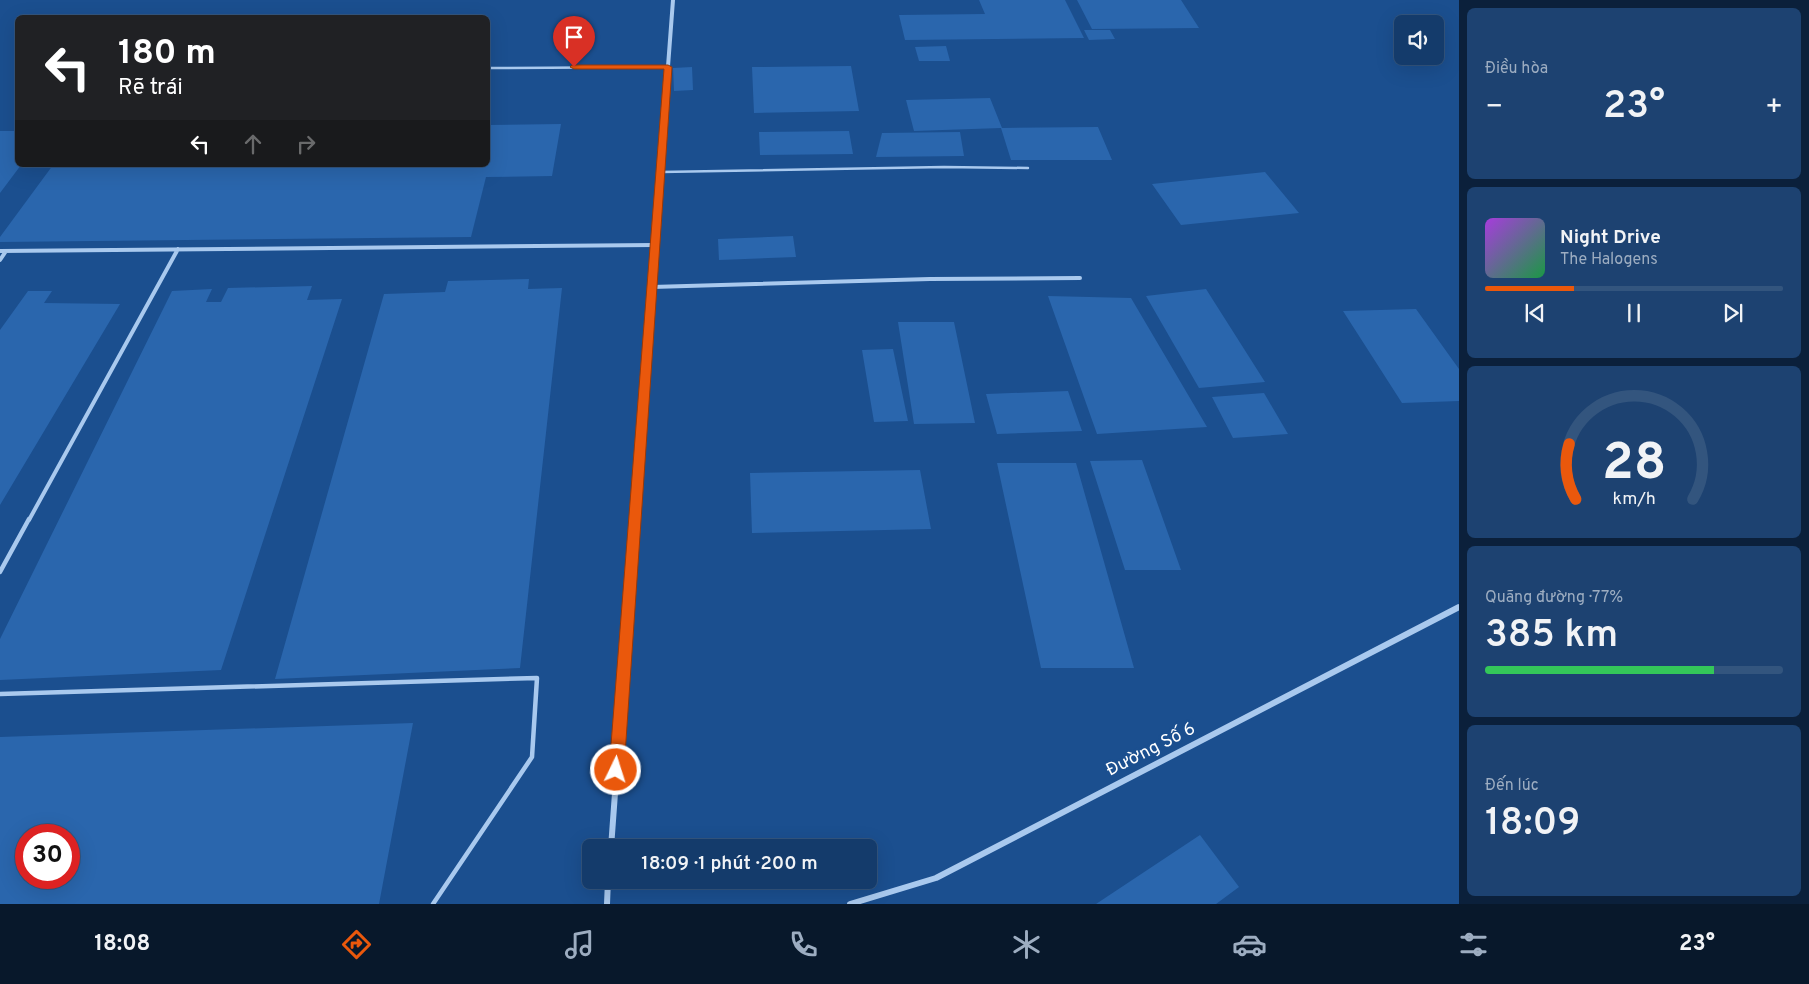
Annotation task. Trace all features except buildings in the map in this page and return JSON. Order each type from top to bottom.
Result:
[{"type":"street","points":[[612,839],[673,0]]},
{"type":"street","name":"Đường Số 6","points":[[850,904],[936,878],[1459,607]]},
{"type":"street","points":[[607,904],[608,889]]},
{"type":"lane","points":[[490,68],[668,67]]},
{"type":"lane","points":[[661,172],[944,167],[1028,168]]},
{"type":"lane","points":[[0,251],[655,245]]},
{"type":"lane","points":[[0,572],[178,249]]},
{"type":"lane","points":[[0,260],[6,251]]},
{"type":"lane","points":[[652,287],[1080,278]]},
{"type":"lane","points":[[0,694],[537,678],[532,757],[433,904]]},
{"type":"route","points":[[574,67],[668,67],[616,770]]}]
